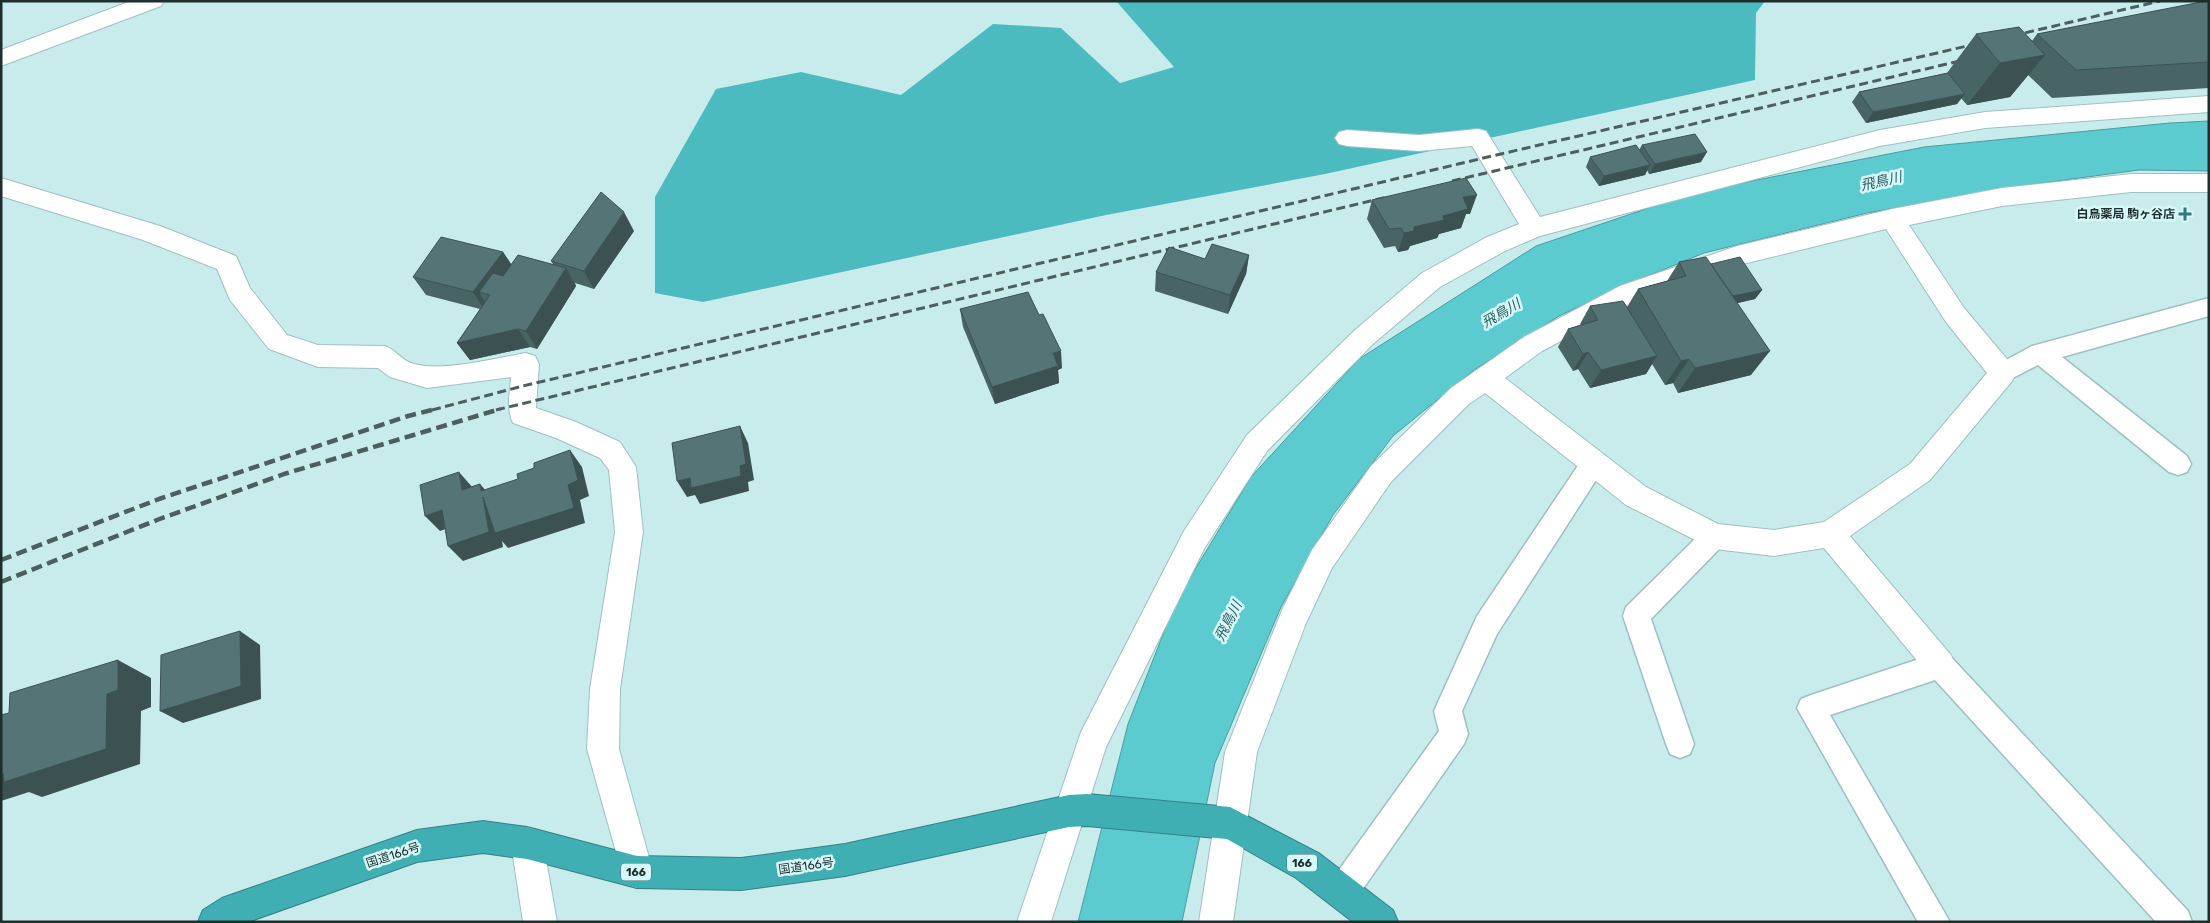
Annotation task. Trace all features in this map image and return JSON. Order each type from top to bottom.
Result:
[{"type":"highway","name":"国道166号","points":[[228,918],[417,846],[483,837],[527,844],[637,872],[741,874],[835,862],[1078,810],[1222,822],[1308,866],[1381,922]]},
{"type":"street","points":[[1,58],[153,1]]},
{"type":"street","points":[[1034,922],[1078,810],[1092,743],[1194,540],[1257,443],[1364,337],[1431,280],[1496,244],[1534,228],[1880,138],[1985,120],[2209,104]]},
{"type":"street","points":[[1347,138],[1419,143],[1478,137],[1534,228]]},
{"type":"street","points":[[1216,922],[1222,822],[1241,752],[1292,620],[1322,559],[1381,474],[1460,396],[1533,344],[1630,293],[1737,256],[1892,218],[2002,197],[2132,183],[2209,183]]},
{"type":"street","points":[[1,187],[151,233],[227,263],[239,293],[278,342],[318,356],[385,357],[388,362],[403,370],[419,377],[433,378],[526,364],[522,402],[523,415],[566,430],[610,450],[622,467],[629,532],[604,689],[603,749],[637,872]]},
{"type":"street","points":[[1485,378],[1636,496],[1715,536],[1774,543],[1830,534],[1920,472],[2003,373],[1955,316],[1892,218]]},
{"type":"street","points":[[1830,534],[1940,665]]},
{"type":"street","points":[[527,844],[540,922]]},
{"type":"lane","points":[[2003,373],[2040,353],[2209,307]]},
{"type":"lane","points":[[2040,353],[2178,464]]},
{"type":"lane","points":[[1342,892],[1454,734],[1448,711],[1487,625],[1594,463]]},
{"type":"lane","points":[[1680,744],[1636,616],[1715,536]]},
{"type":"lane","points":[[1935,922],[1811,708],[1940,665],[2177,922]]},
{"type":"shaded area","points":[[1116,1],[1765,1],[1756,13],[1755,80],[1325,174],[1106,215],[703,302],[655,293],[655,197],[716,89],[801,72],[901,95],[993,24],[1061,28],[1120,83],[1174,67]]},
{"type":"water","name":"飛鳥川","points":[[2209,121],[2209,171],[2139,170],[2005,188],[1867,213],[1704,253],[1621,287],[1559,316],[1474,370],[1393,436],[1333,515],[1281,607],[1215,763],[1182,922],[1078,922],[1128,724],[1176,601],[1251,477],[1359,359],[1536,246],[1696,192],[1924,147],[2170,123]]},
{"type":"building","points":[[2209,1],[2209,62],[2076,70],[2037,34]]},
{"type":"building","points":[[2019,27],[2045,55],[2000,63],[1976,34]]},
{"type":"building","points":[[1948,73],[1965,94],[1873,112],[1859,92]]},
{"type":"building","points":[[1695,134],[1707,152],[1655,164],[1642,145]]},
{"type":"building","points":[[1636,145],[1650,165],[1604,176],[1590,157]]},
{"type":"building","points":[[1466,178],[1477,195],[1463,197],[1468,209],[1443,216],[1444,220],[1414,227],[1414,231],[1404,233],[1401,228],[1389,229],[1372,200]]},
{"type":"building","points":[[601,192],[624,212],[584,271],[551,261]]},
{"type":"building","points":[[441,237],[503,252],[473,292],[413,277]]},
{"type":"building","points":[[1212,244],[1249,255],[1230,295],[1156,272],[1169,247],[1205,259]]},
{"type":"building","points":[[518,255],[566,268],[526,331],[518,329],[457,343],[490,295],[479,292],[493,273],[503,276]]},
{"type":"building","points":[[1706,257],[1770,351],[1695,368],[1689,359],[1681,361],[1638,289],[1686,276],[1679,262]]},
{"type":"building","points":[[1740,257],[1762,290],[1733,296],[1711,264]]},
{"type":"building","points":[[1028,292],[1039,315],[1043,314],[1061,351],[1053,353],[1058,366],[992,387],[960,309]]},
{"type":"building","points":[[1623,301],[1657,356],[1601,370],[1588,352],[1583,354],[1568,329],[1598,320],[1590,306]]},
{"type":"building","points":[[740,426],[746,464],[740,466],[741,476],[691,488],[690,478],[677,481],[672,443]]},
{"type":"building","points":[[570,450],[578,480],[568,485],[574,508],[495,533],[483,497],[489,532],[448,546],[442,510],[425,516],[420,485],[459,472],[462,490],[480,484],[481,491],[518,479],[517,474],[534,468],[534,463]]},
{"type":"building","points":[[240,631],[241,686],[160,711],[161,655]]},
{"type":"building","points":[[118,660],[118,690],[107,694],[106,749],[4,782],[3,773],[1,774],[1,715],[9,713],[10,693]]},
{"type":"railway","points":[[2012,36],[2160,1]]},
{"type":"railway","points":[[432,410],[523,386],[1492,156],[1980,43]]},
{"type":"railway","points":[[1452,181],[1968,59]]},
{"type":"railway","points":[[499,409],[1387,197]]},
{"type":"railway","points":[[432,410],[436,409]]},
{"type":"railway","points":[[1,582],[157,520],[284,474],[499,409]]},
{"type":"railway","points":[[1,560],[159,499],[408,416],[432,410]]},
{"type":"place","name":"白鳥薬局 駒ヶ谷店","points":[[2185,214]]}]
